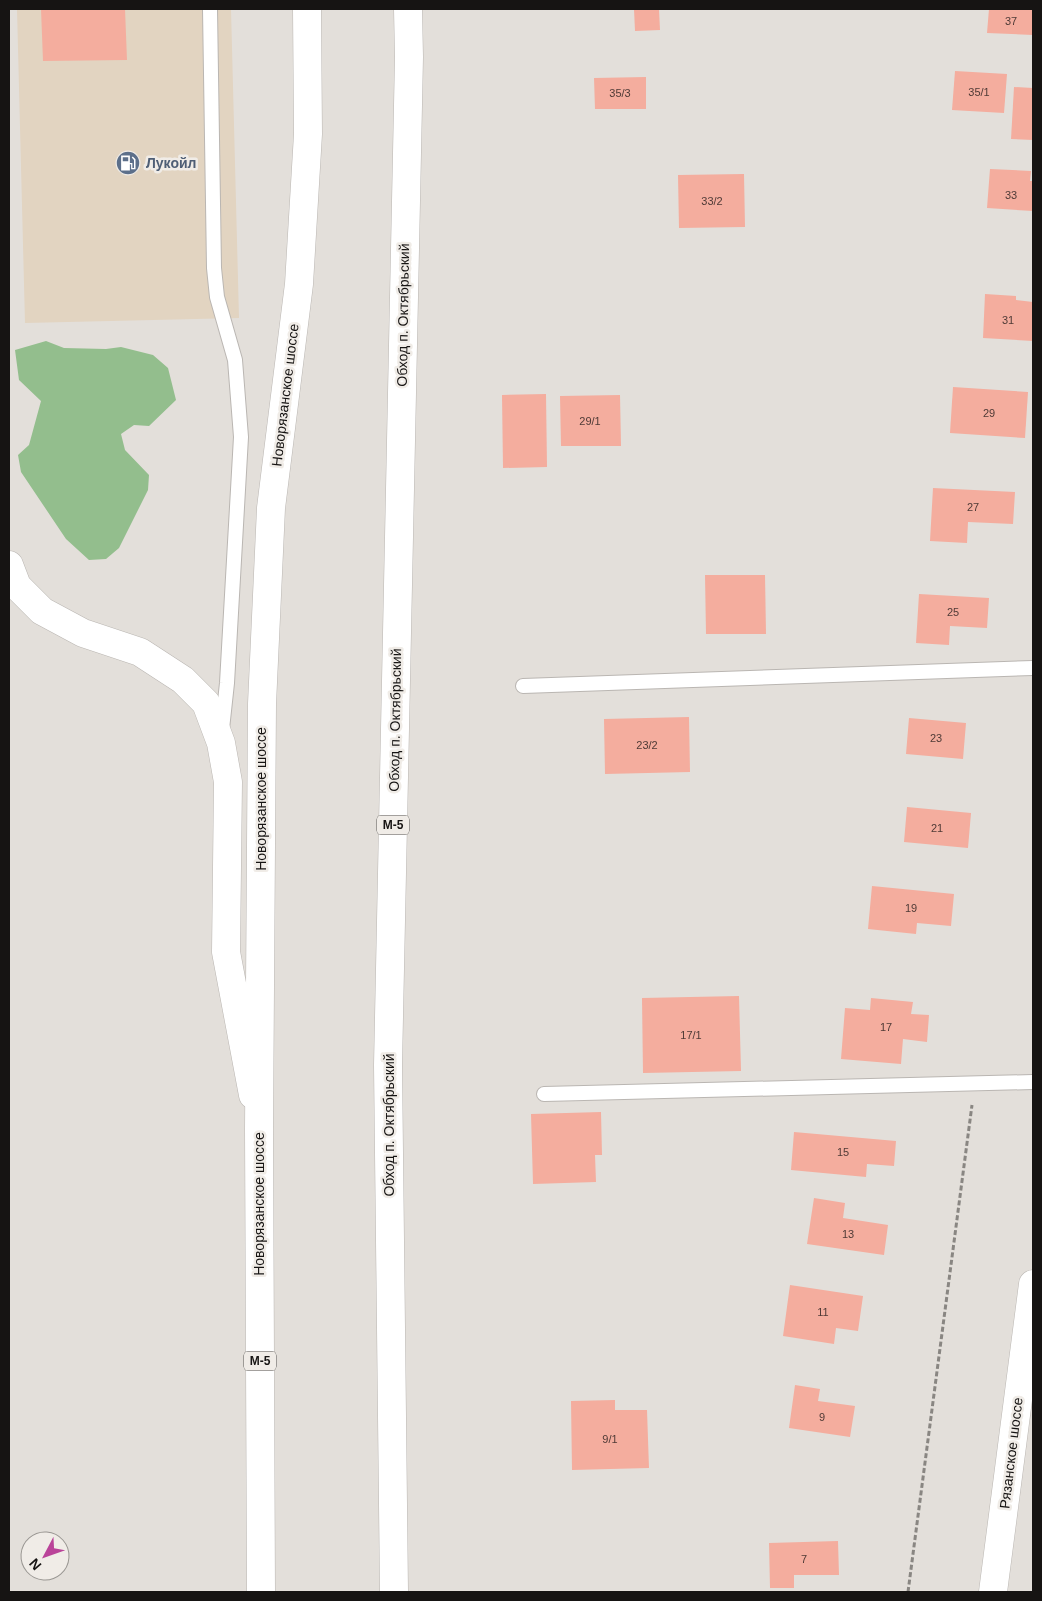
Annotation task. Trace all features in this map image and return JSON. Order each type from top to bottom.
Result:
[{"type":"main road","name":"Новорязанское шоссе","points":[[261,1592],[259,1130],[262,704],[271,508],[299,284],[308,134],[307,9]]},
{"type":"main road","name":"Обход п. Октябрьский","points":[[394,1592],[388,1065],[409,57],[408,9]]},
{"type":"main road","points":[[9,565],[17,586],[42,610],[83,633],[140,652],[183,680],[206,703],[221,743],[228,782],[226,952],[259,1130]]},
{"type":"main road","name":"Рязанское шоссе","points":[[993,1592],[1033,1284]]},
{"type":"lane","points":[[210,9],[216,297],[235,360],[241,437],[227,683],[221,743]]},
{"type":"lane","points":[[523,686],[1033,668]]},
{"type":"lane","points":[[544,1094],[1033,1082]]},
{"type":"path","points":[[908,1592],[975,1082]]},
{"type":"shaded area","name":"Лукойл","points":[[17,9],[231,9],[239,318],[25,323]]},
{"type":"green space","points":[[46,341],[64,348],[106,349],[121,347],[153,355],[168,368],[176,400],[149,426],[134,425],[121,434],[125,450],[149,475],[148,490],[119,548],[106,559],[89,560],[66,539],[21,472],[18,455],[29,445],[41,401],[19,380],[15,350]]},
{"type":"building","points":[[41,9],[125,9],[127,60],[43,61]]},
{"type":"building","points":[[634,9],[659,9],[660,30],[635,31]]},
{"type":"building","points":[[989,9],[1033,9],[1033,35],[987,33]]},
{"type":"building","points":[[955,71],[1007,74],[1004,113],[952,110]]},
{"type":"building","points":[[646,77],[646,109],[595,109],[594,78]]},
{"type":"building","points":[[1014,87],[1033,88],[1033,140],[1011,139]]},
{"type":"building","points":[[990,169],[1031,171],[1033,211],[987,208]]},
{"type":"building","points":[[744,174],[745,227],[679,228],[678,175]]},
{"type":"building","points":[[985,294],[1016,296],[1016,300],[1033,302],[1033,341],[983,338]]},
{"type":"building","points":[[953,387],[1028,392],[1025,438],[950,433]]},
{"type":"building","points":[[546,394],[547,467],[503,468],[502,395]]},
{"type":"building","points":[[620,395],[621,446],[561,446],[560,396]]},
{"type":"building","points":[[933,488],[1015,492],[1013,524],[968,522],[967,543],[930,541]]},
{"type":"building","points":[[705,575],[765,575],[766,634],[706,634]]},
{"type":"building","points":[[919,594],[989,598],[987,628],[950,626],[949,645],[916,643]]},
{"type":"building","points":[[689,717],[690,772],[605,774],[604,719]]},
{"type":"building","points":[[909,718],[966,723],[963,759],[906,754]]},
{"type":"building","points":[[907,807],[971,813],[968,848],[904,842]]},
{"type":"building","points":[[872,886],[954,894],[951,926],[917,923],[916,934],[868,929]]},
{"type":"building","points":[[739,996],[741,1071],[643,1073],[642,998]]},
{"type":"building","points":[[871,998],[913,1002],[911,1014],[929,1015],[927,1042],[903,1039],[901,1064],[841,1059],[845,1008],[870,1010]]},
{"type":"building","points":[[601,1112],[602,1155],[595,1155],[596,1182],[533,1184],[531,1114]]},
{"type":"building","points":[[794,1132],[896,1141],[894,1166],[867,1164],[866,1177],[791,1170]]},
{"type":"building","points":[[814,1198],[845,1203],[843,1218],[888,1225],[884,1255],[807,1244]]},
{"type":"building","points":[[790,1285],[863,1296],[858,1331],[836,1328],[834,1344],[783,1336]]},
{"type":"building","points":[[795,1385],[820,1389],[818,1401],[855,1406],[850,1437],[789,1428]]},
{"type":"building","points":[[615,1400],[615,1410],[647,1410],[649,1468],[572,1470],[571,1401]]},
{"type":"building","points":[[838,1541],[839,1575],[794,1575],[794,1588],[770,1588],[769,1543]]},
{"type":"place","name":"Лукойл","points":[[128,163]]}]
